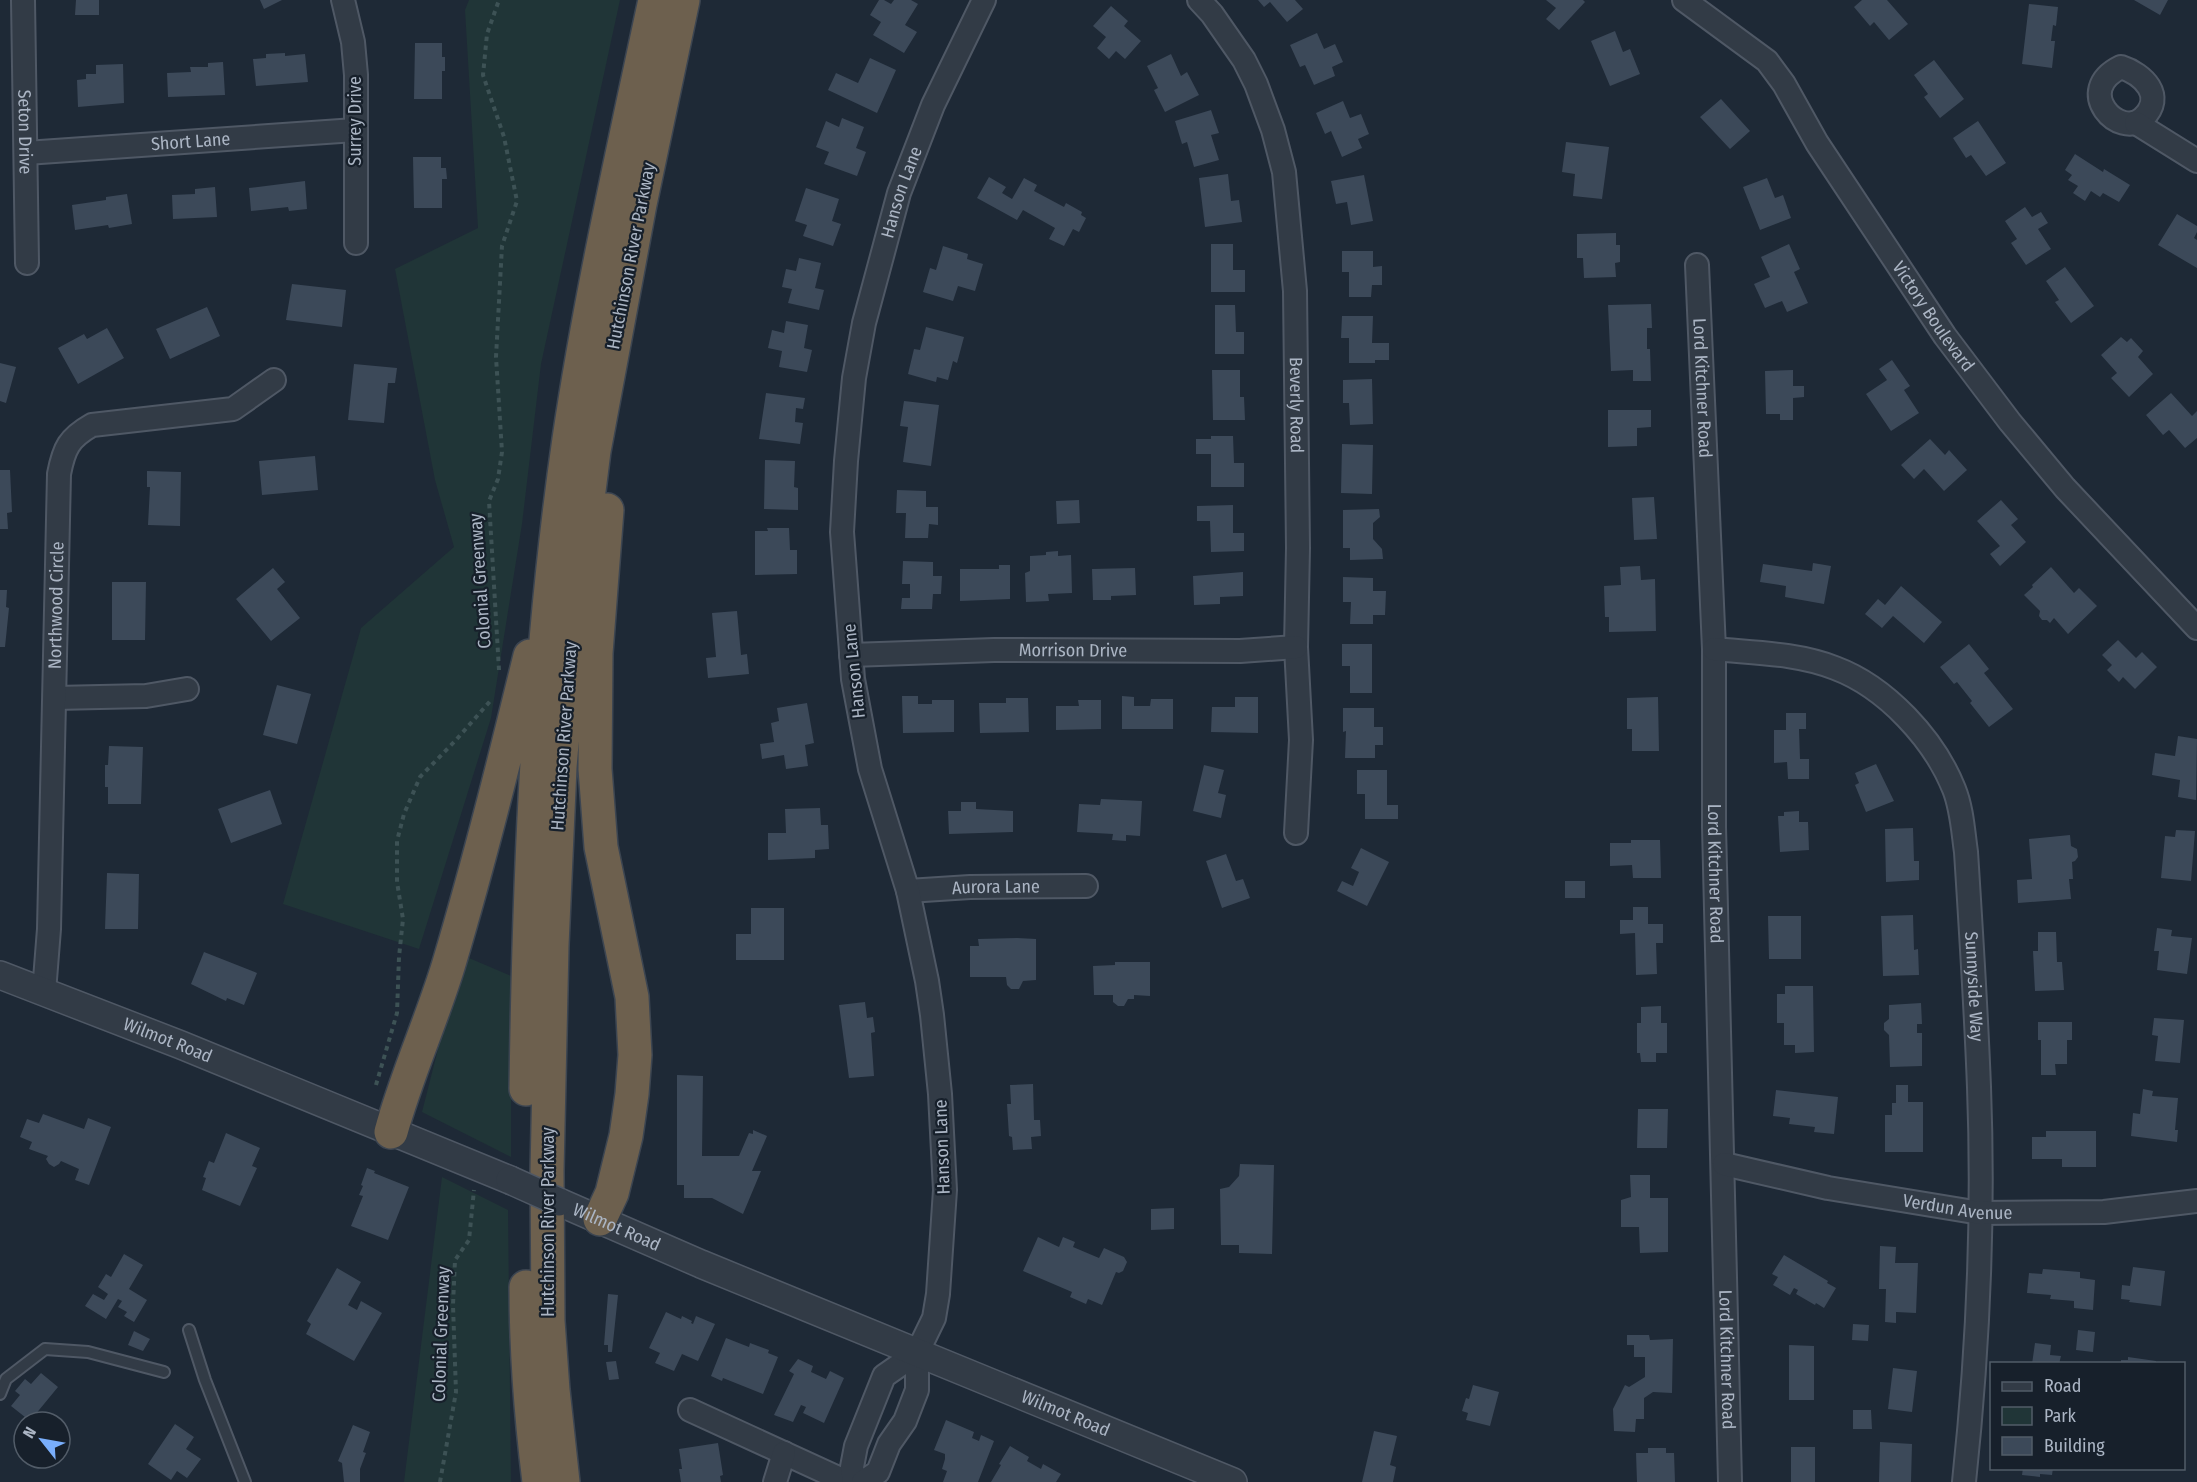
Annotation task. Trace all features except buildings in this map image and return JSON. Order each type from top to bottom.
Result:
[{"type":"highway","name":"Hutchinson River Parkway","points":[[539,1482],[526,1344],[527,998],[537,760],[569,441],[612,202],[655,0]]},
{"type":"highway","name":"Hutchinson River Parkway","points":[[563,1482],[548,1321],[547,1171],[552,945],[560,767],[572,626],[594,451],[640,204],[683,0]]},
{"type":"highway","points":[[600,1219],[612,1193],[622,1152],[632,1094],[634,1055],[632,998],[601,847],[595,769],[596,653],[607,514],[604,403]]},
{"type":"highway","points":[[391,1132],[398,1106],[450,960],[500,777],[556,553]]},
{"type":"street","name":"Seton Drive","points":[[23,0],[27,263]]},
{"type":"street","name":"Surrey Drive","points":[[343,0],[353,42],[356,75],[356,243]]},
{"type":"street","name":"Hanson Lane","points":[[916,1353],[934,1318],[938,1294],[945,1190],[932,1015],[908,891],[870,769],[855,697],[842,532],[854,378],[864,323],[899,193],[915,149],[958,49],[984,0]]},
{"type":"street","name":"Beverly Road","points":[[1199,0],[1212,14],[1244,60],[1256,84],[1273,130],[1284,172],[1294,291],[1298,548],[1296,647],[1301,740],[1296,833]]},
{"type":"street","name":"Victory Boulevard","points":[[1684,0],[1767,61],[1784,84],[1817,143],[1945,336],[2010,422],[2065,488],[2197,628]]},
{"type":"street","points":[[2136,123],[2197,160]]},
{"type":"street","name":"Short Lane","points":[[26,153],[355,130]]},
{"type":"street","name":"Lord Kitchner Road","points":[[1697,265],[1714,649],[1714,827],[1730,1482]]},
{"type":"street","name":"Northwood Circle","points":[[44,992],[49,929],[59,474],[62,456],[66,446],[74,437],[92,424],[233,409],[274,380]]},
{"type":"street","name":"Morrison Drive","points":[[851,654],[994,650],[1240,651],[1296,647]]},
{"type":"street","name":"Sunnyside Way","points":[[1714,649],[1804,659],[1836,668],[1863,682],[1891,703],[1914,725],[1936,755],[1954,789],[1961,814],[1966,852],[1979,1089],[1978,1292],[1973,1396],[1964,1482]]},
{"type":"street","points":[[55,698],[146,696],[187,689]]},
{"type":"street","name":"Aurora Lane","points":[[908,891],[1001,886],[1086,886]]},
{"type":"street","name":"Wilmot Road","points":[[0,975],[181,1045],[510,1180],[701,1264],[1233,1482]]},
{"type":"street","name":"Verdun Avenue","points":[[1724,1164],[1828,1188],[1980,1213],[2104,1212],[2197,1201]]},
{"type":"street","points":[[854,1482],[852,1467],[856,1446],[884,1376],[916,1353]]},
{"type":"street","points":[[863,1482],[878,1472],[889,1444],[905,1421],[917,1390],[916,1353]]},
{"type":"street","points":[[690,1410],[847,1482]]},
{"type":"street","points":[[775,1482],[784,1453]]},
{"type":"lane","points":[[189,1330],[205,1380],[246,1482]]},
{"type":"lane","points":[[0,1394],[6,1380],[45,1349],[88,1352],[164,1372]]},
{"type":"path","name":"Colonial Greenway","points":[[499,677],[489,501],[498,478],[502,452],[496,357],[502,246],[517,201],[504,137],[483,75],[487,34],[500,0]]},
{"type":"path","points":[[376,1086],[397,1013],[403,919],[397,882],[397,841],[404,814],[420,777],[494,696]]},
{"type":"path","name":"Colonial Greenway","points":[[440,1482],[456,1392],[453,1305],[455,1260],[469,1240],[474,1190]]},
{"type":"green space","points":[[469,0],[620,0],[541,364],[522,524],[491,718],[419,949],[283,904],[361,628],[454,547],[435,480],[395,269],[478,228],[465,10]]},
{"type":"green space","points":[[462,955],[511,976],[511,1157],[422,1112]]},
{"type":"green space","points":[[442,1177],[508,1210],[511,1482],[404,1482]]}]
